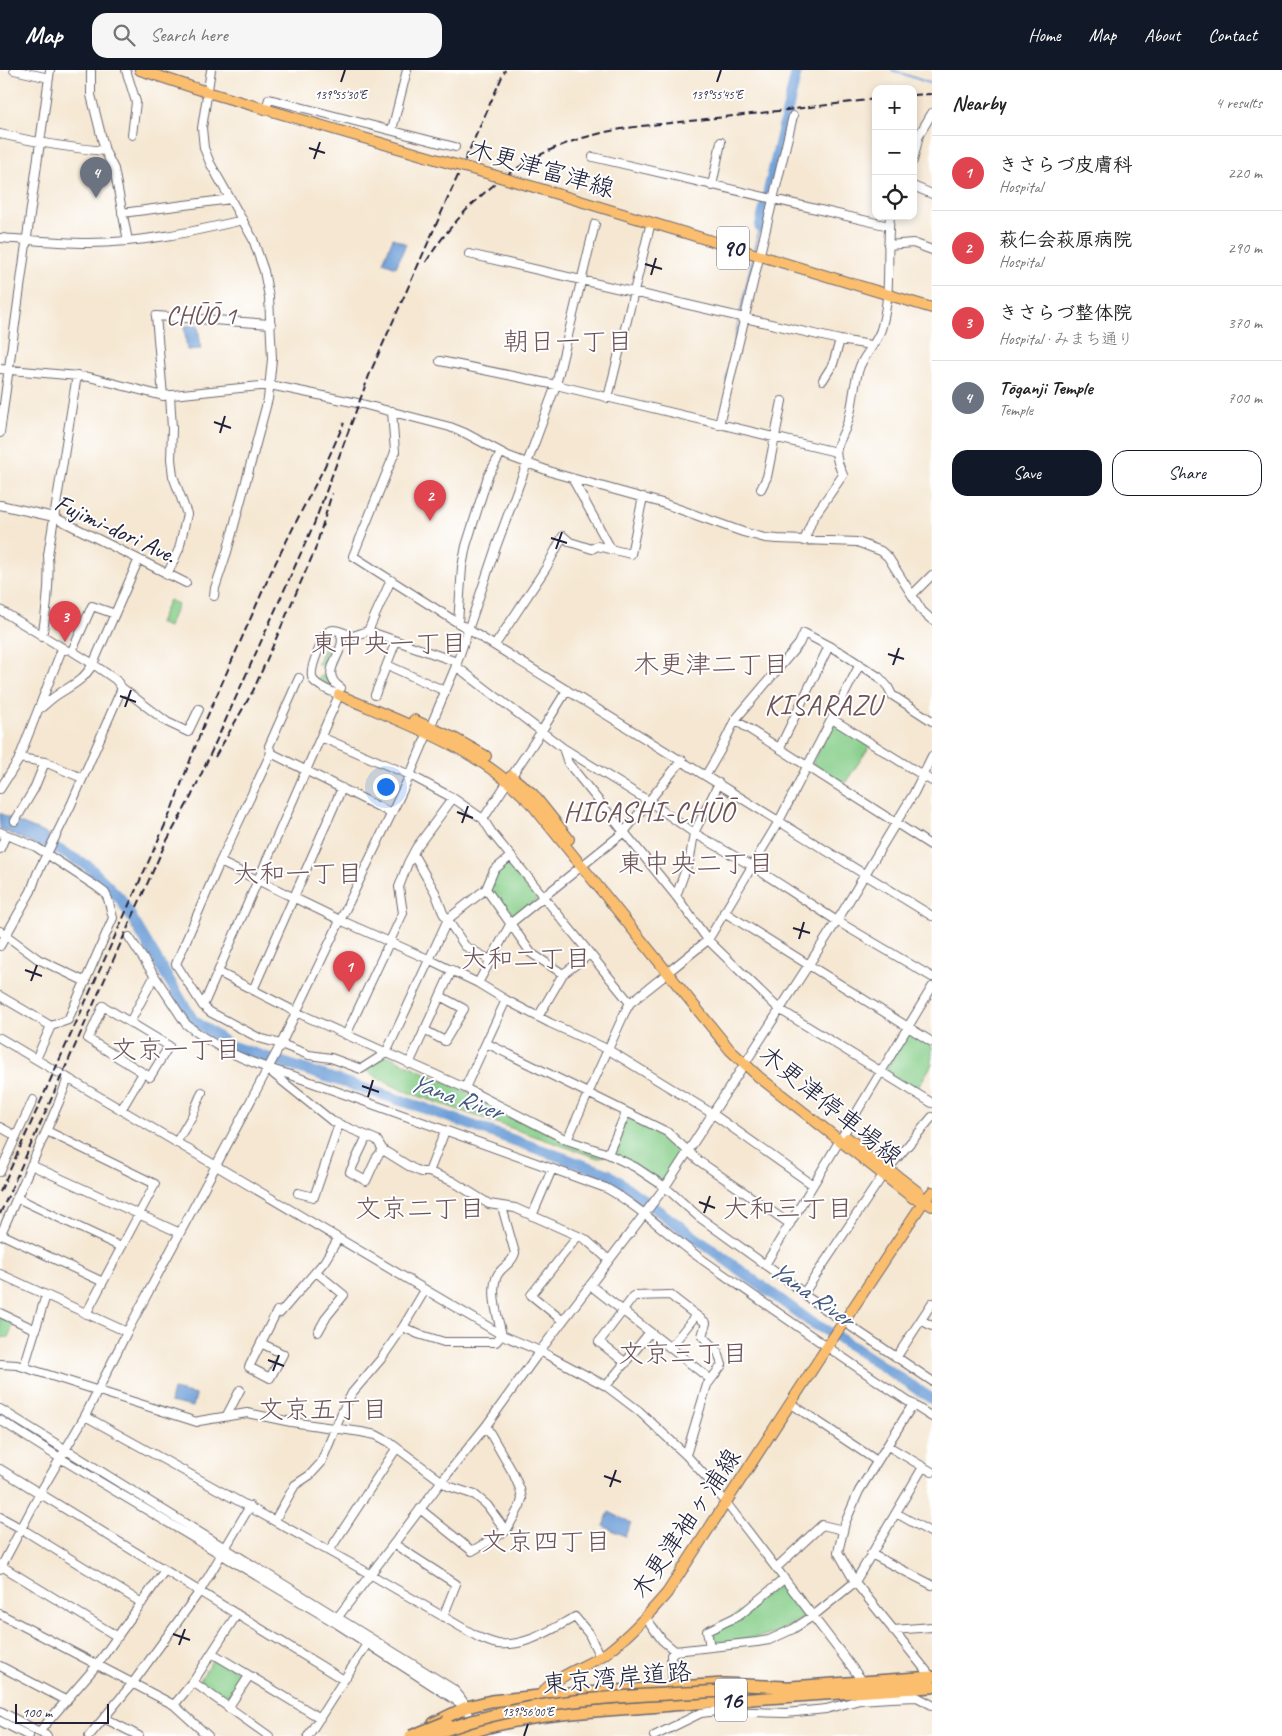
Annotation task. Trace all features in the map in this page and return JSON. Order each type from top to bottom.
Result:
[{"type":"highway","name":"東京湾岸道路","points":[[430,1736],[501,1713],[552,1703],[784,1687],[932,1680]]},
{"type":"highway","name":"東京湾岸道路","points":[[467,1735],[499,1723],[530,1718],[932,1680]]},
{"type":"highway","name":"16","points":[[406,1736],[467,1708],[491,1701],[724,1684],[784,1687]]},
{"type":"highway","name":"16","points":[[411,1736],[429,1728],[482,1712],[501,1713]]},
{"type":"main road","name":"木更津富津線","points":[[145,71],[207,92],[534,187],[932,308]]},
{"type":"main road","name":"木更津停車場線","points":[[340,691],[429,730],[510,779],[585,865],[670,971],[730,1050],[747,1061],[759,1077],[842,1137],[885,1172],[912,1198],[928,1204]]},
{"type":"main road","points":[[842,1324],[928,1204],[932,1192]]},
{"type":"main road","name":"木更津袖ヶ浦線","points":[[530,1718],[540,1696],[552,1684],[600,1657],[646,1618],[667,1594],[842,1324]]},
{"type":"street","points":[[0,433],[49,74],[14,70]]},
{"type":"street","points":[[91,70],[91,95],[105,151],[114,169],[128,241]]},
{"type":"street","points":[[126,70],[136,102],[132,135]]},
{"type":"street","points":[[211,70],[202,128],[204,148],[210,163],[253,239],[264,272],[269,298],[272,359],[268,399],[224,562],[211,594]]},
{"type":"street","points":[[392,130],[406,70]]},
{"type":"street","points":[[266,109],[269,99],[455,146]]},
{"type":"street","points":[[917,143],[919,134],[932,113]]},
{"type":"street","points":[[719,425],[793,116]]},
{"type":"street","points":[[0,134],[39,143],[105,151]]},
{"type":"street","points":[[712,186],[721,142]]},
{"type":"street","points":[[593,158],[889,226]]},
{"type":"street","points":[[917,188],[932,194]]},
{"type":"street","points":[[122,213],[232,199]]},
{"type":"street","points":[[0,238],[89,243],[128,241],[243,220]]},
{"type":"street","points":[[804,541],[813,518],[843,474],[836,452],[839,440],[848,423],[860,367],[871,345],[878,337],[882,326],[889,271],[890,220]]},
{"type":"street","points":[[608,398],[651,222]]},
{"type":"street","points":[[118,1637],[1,1567],[40,1493],[85,1416],[127,1332],[268,1069],[410,775],[457,664],[496,547],[556,385],[595,224]]},
{"type":"street","points":[[888,245],[914,243],[932,250]]},
{"type":"street","points":[[468,254],[840,340],[871,345]]},
{"type":"street","points":[[167,575],[178,549],[187,514],[173,476],[171,459],[172,428],[156,316],[270,324]]},
{"type":"street","points":[[822,380],[833,364],[840,340]]},
{"type":"street","points":[[440,361],[556,385],[836,452]]},
{"type":"street","points":[[0,370],[77,375],[166,395],[270,385],[392,411],[450,427],[527,464],[643,497],[758,536],[804,541],[857,542],[880,551],[888,557],[922,611],[932,620]]},
{"type":"street","points":[[42,637],[50,579],[48,555],[77,375]]},
{"type":"street","points":[[761,489],[767,477],[782,401]]},
{"type":"street","points":[[392,411],[395,452],[353,556],[932,916]]},
{"type":"street","points":[[458,623],[462,567],[466,546],[488,476],[501,452]]},
{"type":"street","points":[[572,478],[611,550]]},
{"type":"street","points":[[495,645],[546,568],[563,536],[570,542],[592,548],[597,546],[631,554],[643,497]]},
{"type":"street","name":"Fujimi-dori Ave.","points":[[0,505],[54,518],[186,583]]},
{"type":"street","points":[[39,709],[80,681],[88,673],[138,561]]},
{"type":"street","points":[[912,595],[932,575]]},
{"type":"street","points":[[368,631],[391,580]]},
{"type":"street","points":[[72,651],[92,606],[115,614]]},
{"type":"street","points":[[0,610],[62,649],[69,652],[72,651],[93,664],[116,680],[122,688],[167,722],[188,732],[199,709]]},
{"type":"street","points":[[340,691],[318,686],[312,680],[311,672],[328,631],[334,630],[353,636],[368,631],[457,664],[563,748],[650,802],[694,833],[752,866],[836,921],[932,977]]},
{"type":"street","points":[[340,632],[343,637],[342,645],[331,670],[333,680],[340,691]]},
{"type":"street","points":[[706,775],[735,720],[799,644],[804,633],[860,664],[879,677],[888,686],[892,695],[932,721]]},
{"type":"street","points":[[375,695],[396,641]]},
{"type":"street","points":[[780,747],[829,646]]},
{"type":"street","points":[[1,786],[19,758],[62,649]]},
{"type":"street","points":[[567,1140],[607,1049],[630,1003],[708,940],[779,821],[860,664]]},
{"type":"street","points":[[387,665],[445,692]]},
{"type":"street","points":[[299,678],[269,746],[270,754],[220,862],[176,964],[203,1006],[210,1012],[249,1034],[309,1055],[331,1058],[361,1069],[386,1053],[448,919],[486,889],[494,870],[511,856]]},
{"type":"street","points":[[0,946],[3,933],[31,891],[122,688]]},
{"type":"street","points":[[483,819],[567,690]]},
{"type":"street","points":[[203,1006],[340,691]]},
{"type":"street","points":[[832,719],[932,781]]},
{"type":"street","points":[[735,720],[780,747],[932,846]]},
{"type":"street","points":[[321,737],[410,775],[453,798],[483,819],[630,1003]]},
{"type":"street","points":[[563,748],[568,763],[676,896],[708,940],[779,1009],[932,1103]]},
{"type":"street","points":[[270,754],[391,813]]},
{"type":"street","points":[[336,1619],[486,1426],[540,1351],[665,1187],[836,921],[896,823],[932,756]]},
{"type":"street","points":[[19,758],[45,762],[82,778]]},
{"type":"street","points":[[478,983],[511,923],[624,832],[682,760]]},
{"type":"street","points":[[15,821],[34,789],[45,762]]},
{"type":"street","points":[[676,896],[690,858],[694,833],[719,784]]},
{"type":"street","points":[[253,990],[342,788]]},
{"type":"street","points":[[346,1035],[403,913],[399,887],[408,863],[453,798]]},
{"type":"street","points":[[0,849],[3,833],[47,854],[105,893],[113,918],[68,1020],[51,1026],[36,1059]]},
{"type":"street","points":[[413,854],[435,892],[442,913],[465,946],[490,960]]},
{"type":"street","points":[[220,862],[340,920],[452,970],[538,1017],[607,1049],[712,1114],[813,1185]]},
{"type":"street","points":[[486,889],[531,952],[563,974]]},
{"type":"street","points":[[724,912],[807,966],[909,1026],[932,1042]]},
{"type":"street","points":[[3,933],[38,959],[86,982]]},
{"type":"street","points":[[129,937],[154,978],[186,1024],[198,1034],[251,1063],[291,1075],[606,1188],[645,1214],[680,1243],[932,1417]]},
{"type":"street","points":[[538,1017],[563,974],[590,954]]},
{"type":"street","points":[[409,1064],[452,970]]},
{"type":"street","points":[[218,972],[296,1012],[465,1088],[567,1140],[608,1154],[635,1167],[665,1187],[699,1217],[804,1293],[842,1324],[932,1381]]},
{"type":"street","points":[[130,1022],[154,978]]},
{"type":"street","points":[[765,1265],[932,988]]},
{"type":"street","points":[[0,996],[51,1026]]},
{"type":"street","points":[[424,1030],[445,1041],[464,1009],[440,996]]},
{"type":"street","points":[[465,1088],[506,1000]]},
{"type":"street","points":[[103,1006],[130,1022],[169,1046],[150,1077],[88,1039],[103,1006]]},
{"type":"street","points":[[0,1038],[502,1335],[540,1351],[606,1386],[639,1411],[694,1462],[864,1683]]},
{"type":"street","points":[[486,1043],[667,1132],[707,1166],[790,1224]]},
{"type":"street","points":[[268,1069],[317,1111],[338,1124],[377,1140],[383,1150],[421,1172],[429,1172],[452,1181],[489,1204],[515,1208],[585,1239],[610,1260]]},
{"type":"street","points":[[121,1110],[143,1073]]},
{"type":"street","points":[[68,1078],[1,1235],[103,1282]]},
{"type":"street","points":[[176,1143],[192,1116],[202,1092]]},
{"type":"street","points":[[0,1172],[32,1100]]},
{"type":"street","points":[[608,1154],[626,1113]]},
{"type":"street","points":[[804,1293],[885,1172],[932,1117]]},
{"type":"street","points":[[298,1193],[314,1197],[338,1124]]},
{"type":"street","points":[[0,1127],[16,1136]]},
{"type":"street","points":[[46,1131],[155,1184],[86,1314]]},
{"type":"street","points":[[429,1172],[445,1131]]},
{"type":"street","points":[[367,1136],[350,1172],[366,1181],[377,1157],[383,1150]]},
{"type":"street","points":[[31,1165],[180,1233]]},
{"type":"street","points":[[532,1216],[552,1169]]},
{"type":"street","points":[[17,1198],[121,1247]]},
{"type":"street","points":[[502,1207],[515,1253],[510,1264],[502,1269],[497,1276],[495,1307],[502,1335]]},
{"type":"street","points":[[563,1321],[531,1295],[578,1236]]},
{"type":"street","points":[[261,1343],[283,1354],[270,1378],[249,1367],[261,1343],[277,1311],[280,1313],[316,1272],[338,1239]]},
{"type":"street","points":[[316,1272],[344,1295],[318,1332]]},
{"type":"street","points":[[0,1274],[127,1332]]},
{"type":"street","points":[[590,1285],[710,1379]]},
{"type":"street","points":[[275,1520],[295,1485],[310,1475],[320,1463],[352,1393],[381,1359],[425,1290]]},
{"type":"street","points":[[24,1368],[46,1295]]},
{"type":"street","points":[[626,1363],[599,1342],[634,1296],[670,1295],[706,1324],[702,1336],[718,1352],[722,1365],[707,1385],[686,1454]]},
{"type":"street","points":[[896,1358],[932,1303]]},
{"type":"street","points":[[0,1313],[36,1330]]},
{"type":"street","points":[[670,1348],[696,1315]]},
{"type":"street","points":[[921,1320],[932,1326]]},
{"type":"street","points":[[403,1327],[418,1334],[450,1343],[496,1342],[502,1335]]},
{"type":"street","points":[[606,1386],[650,1332]]},
{"type":"street","points":[[0,1364],[17,1365],[197,1422],[247,1413],[376,1435],[389,1442],[441,1482],[475,1495],[488,1505],[506,1531]]},
{"type":"street","points":[[227,1416],[240,1390]]},
{"type":"street","points":[[790,1404],[877,1461]]},
{"type":"street","points":[[913,1404],[859,1491],[843,1530],[838,1552],[855,1582],[932,1680]]},
{"type":"street","points":[[0,1409],[223,1550],[453,1689],[462,1698],[467,1708],[470,1719],[467,1735]]},
{"type":"street","points":[[85,1416],[275,1520],[480,1638],[498,1644],[528,1640],[575,1617],[589,1634],[600,1657]]},
{"type":"street","points":[[0,1420],[60,1458],[223,1550]]},
{"type":"street","points":[[420,1509],[472,1551],[506,1531],[520,1506],[522,1494],[486,1426]]},
{"type":"street","points":[[888,1446],[932,1472]]},
{"type":"street","points":[[329,1551],[396,1449]]},
{"type":"street","points":[[673,1687],[671,1655],[675,1651],[769,1640],[786,1634],[813,1616],[855,1582],[923,1467]]},
{"type":"street","points":[[0,1469],[344,1680]]},
{"type":"street","points":[[89,1736],[132,1684],[200,1591],[250,1506]]},
{"type":"street","points":[[896,1513],[932,1533]]},
{"type":"street","points":[[0,1517],[142,1604]]},
{"type":"street","points":[[776,1568],[822,1525],[843,1530]]},
{"type":"street","points":[[394,1544],[456,1584],[443,1617]]},
{"type":"street","points":[[871,1554],[932,1585]]},
{"type":"street","points":[[39,1732],[97,1665],[166,1570]]},
{"type":"street","points":[[710,1647],[707,1631],[740,1615],[784,1579]]},
{"type":"street","points":[[0,1614],[174,1705],[208,1736]]},
{"type":"street","points":[[174,1705],[193,1682],[237,1614]]},
{"type":"street","points":[[646,1618],[662,1640],[675,1651]]},
{"type":"street","points":[[336,1619],[367,1644],[448,1694],[467,1708]]},
{"type":"street","points":[[892,1630],[932,1627]]},
{"type":"street","points":[[308,1736],[367,1644]]},
{"type":"street","points":[[212,1653],[320,1718]]},
{"type":"street","points":[[0,1666],[67,1701]]},
{"type":"street","points":[[228,1708],[249,1676]]},
{"type":"street","points":[[193,1682],[269,1736]]},
{"type":"street","points":[[654,1736],[701,1713],[726,1711],[786,1713],[826,1709],[860,1700],[890,1698],[917,1697],[932,1704]]},
{"type":"street","points":[[0,1711],[47,1736]]},
{"type":"street","points":[[104,1718],[139,1736]]},
{"type":"street","points":[[0,1721],[29,1736]]},
{"type":"green space","points":[[169,600],[178,604],[168,627],[159,623]]},
{"type":"green space","points":[[328,642],[330,646],[322,663],[319,665],[317,663]]},
{"type":"green space","points":[[340,643],[329,677],[332,684],[342,692],[317,679],[328,672]]},
{"type":"green space","points":[[833,723],[870,746],[845,783],[812,764]]},
{"type":"green space","points":[[511,861],[540,898],[511,921],[489,889],[496,871]]},
{"type":"green space","points":[[909,1030],[932,1046],[932,1064],[916,1091],[884,1072]]},
{"type":"green space","points":[[386,1055],[607,1155],[598,1158],[404,1091],[364,1069]]},
{"type":"green space","points":[[627,1117],[665,1136],[685,1152],[663,1182],[612,1153]]},
{"type":"green space","points":[[0,1316],[14,1324],[8,1337],[0,1338]]},
{"type":"green space","points":[[784,1583],[808,1615],[775,1634],[712,1645],[710,1632]]},
{"type":"green space","points":[[216,1658],[245,1676],[229,1702],[198,1683],[213,1659]]},
{"type":"water","points":[[393,238],[406,244],[396,267],[383,262]]},
{"type":"water","points":[[198,325],[201,349],[187,350],[184,326]]},
{"type":"water","points":[[0,813],[49,835],[43,848],[0,829]]},
{"type":"water","points":[[173,1390],[196,1395],[193,1407],[170,1402]]},
{"type":"water","points":[[609,1512],[631,1523],[625,1536],[603,1526]]},
{"type":"waterway","points":[[760,227],[797,70]]},
{"type":"waterway","points":[[892,70],[932,84]]},
{"type":"waterway","points":[[755,249],[760,227]]},
{"type":"waterway","points":[[740,315],[753,256]]},
{"type":"waterway","points":[[726,381],[739,320]]},
{"type":"waterway","name":"Yana River","points":[[32,835],[88,866],[120,898],[193,1020],[231,1046],[418,1106],[608,1174],[811,1322],[836,1336],[932,1399]]},
{"type":"waterway","points":[[0,1716],[38,1736]]},
{"type":"railway","points":[[0,1214],[165,844],[191,797],[314,524],[370,373],[505,70]]},
{"type":"railway","points":[[917,95],[932,94]]},
{"type":"railway","points":[[426,262],[441,240],[477,199],[520,167],[543,153],[568,143],[594,135],[636,127],[872,99]]},
{"type":"railway","points":[[0,1192],[169,816],[204,724],[271,572],[324,468],[344,423]]},
{"type":"railway","points":[[215,757],[253,691],[315,550],[332,493]]},
{"type":"place","name":"Tōganji Temple","points":[[96,198]]},
{"type":"place","name":"萩仁会萩原病院","points":[[430,521]]},
{"type":"place","name":"きさらづ整体院","points":[[65,642]]},
{"type":"place","name":"きさらづ皮膚科","points":[[349,992]]},
{"type":"district","name":"CHŪŌ 1","points":[[201,315]]},
{"type":"district","name":"朝日一丁目","points":[[568,341]]},
{"type":"district","name":"東中央一丁目","points":[[389,643]]},
{"type":"district","name":"木更津二丁目","points":[[711,664]]},
{"type":"district","name":"KISARAZU","points":[[823,704]]},
{"type":"district","name":"HIGASHI-CHŪŌ","points":[[649,811]]},
{"type":"district","name":"東中央二丁目","points":[[696,863]]},
{"type":"district","name":"大和一丁目","points":[[298,873]]},
{"type":"district","name":"大和二丁目","points":[[526,958]]},
{"type":"district","name":"文京一丁目","points":[[176,1049]]},
{"type":"district","name":"文京二丁目","points":[[420,1208]]},
{"type":"district","name":"大和三丁目","points":[[788,1208]]},
{"type":"district","name":"文京三丁目","points":[[683,1353]]},
{"type":"district","name":"文京五丁目","points":[[323,1409]]},
{"type":"district","name":"文京四丁目","points":[[546,1541]]}]
